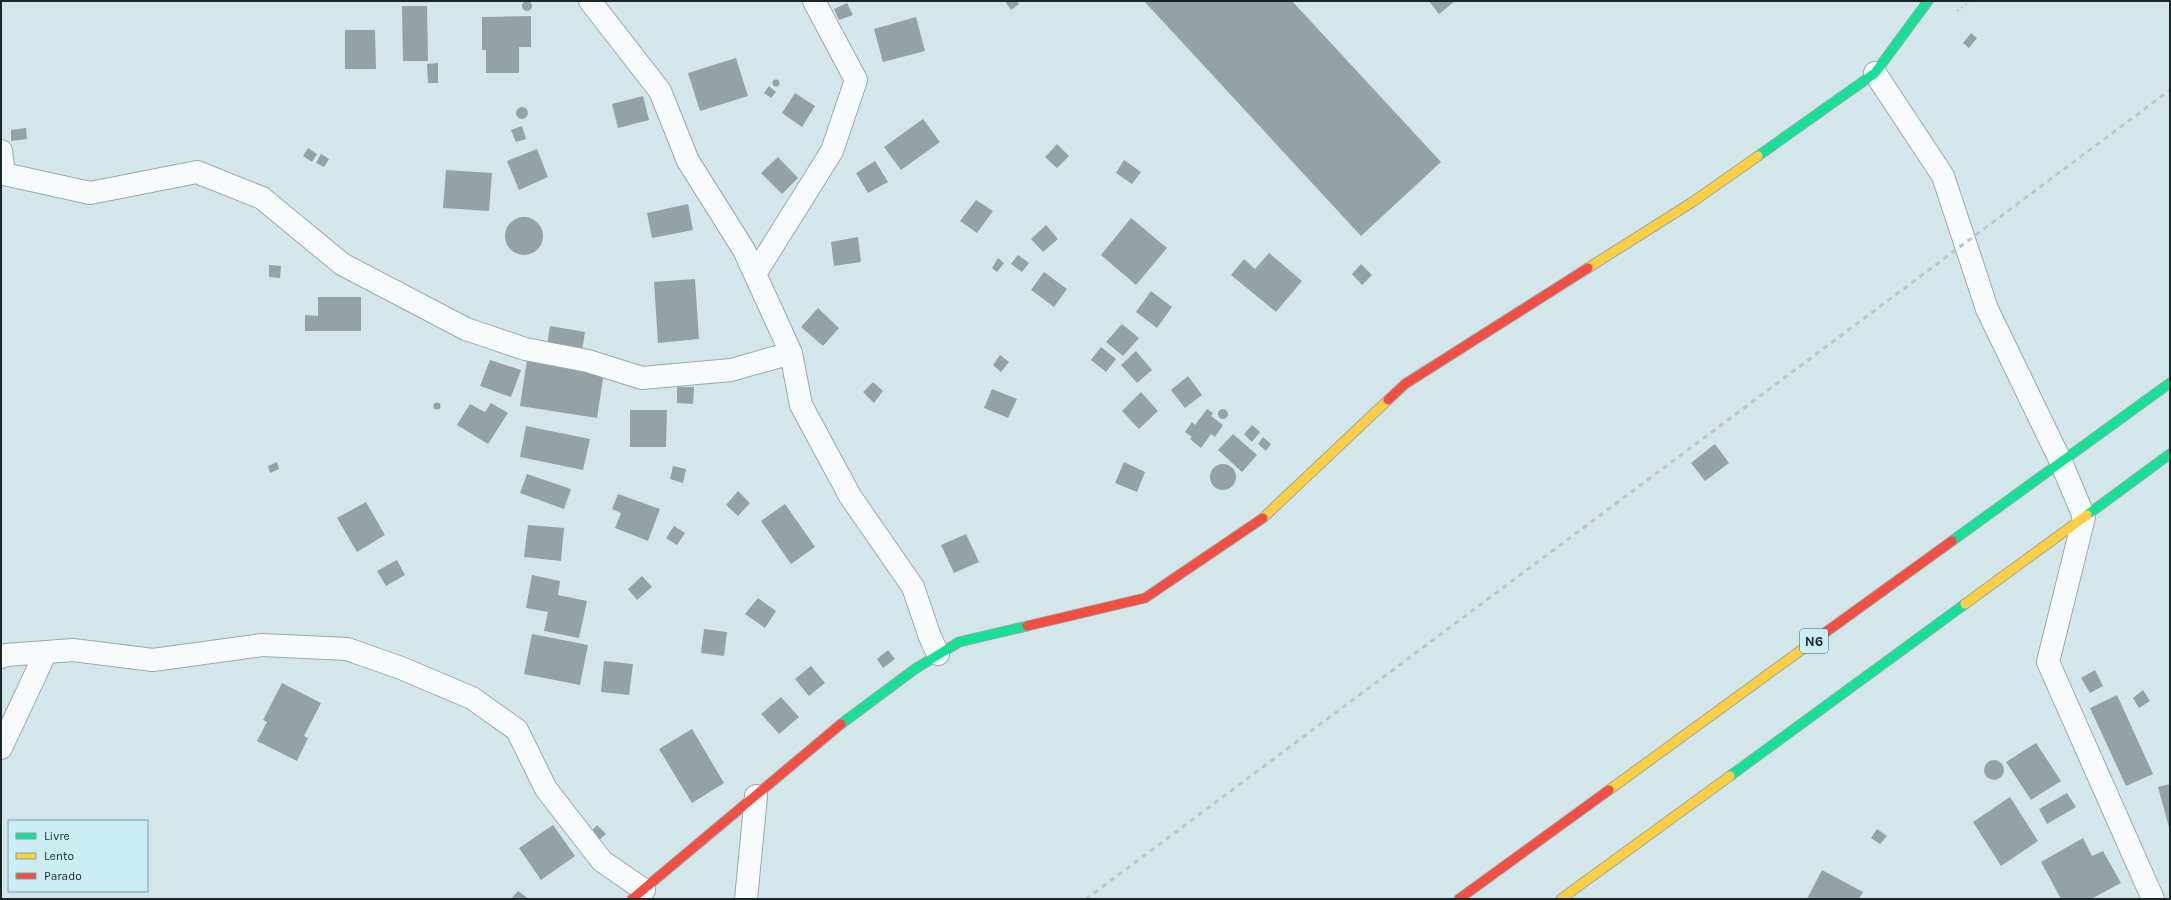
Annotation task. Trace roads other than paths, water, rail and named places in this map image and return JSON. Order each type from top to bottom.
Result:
[{"type":"main road","points":[[638,895],[879,693],[938,654],[959,642],[1146,598],[1262,519],[1405,384],[1694,201],[1875,73],[1928,1]]},
{"type":"main road","name":"N6","points":[[1459,899],[2170,383]]},
{"type":"main road","points":[[1561,899],[2170,454]]},
{"type":"street","points":[[590,1],[660,91],[688,161],[744,250],[791,353],[801,405],[850,496],[913,588],[930,637],[938,654]]},
{"type":"street","points":[[755,274],[832,151],[856,80],[814,1]]},
{"type":"street","points":[[1875,73],[1943,176],[1987,309],[2061,462],[2084,517],[2048,662],[2153,899]]},
{"type":"street","points":[[1,151],[2,174],[90,193],[197,172],[262,198],[342,264],[466,329],[525,348],[588,361],[642,378],[731,370],[791,353]]},
{"type":"street","points":[[1,658],[6,655],[73,650],[153,660],[262,645],[347,649],[401,668],[472,698],[517,730],[546,789],[602,861],[638,895]]},
{"type":"street","points":[[1,748],[46,652]]},
{"type":"street","points":[[746,899],[756,796]]},
{"type":"railway","points":[[1086,899],[2170,90]]}]
